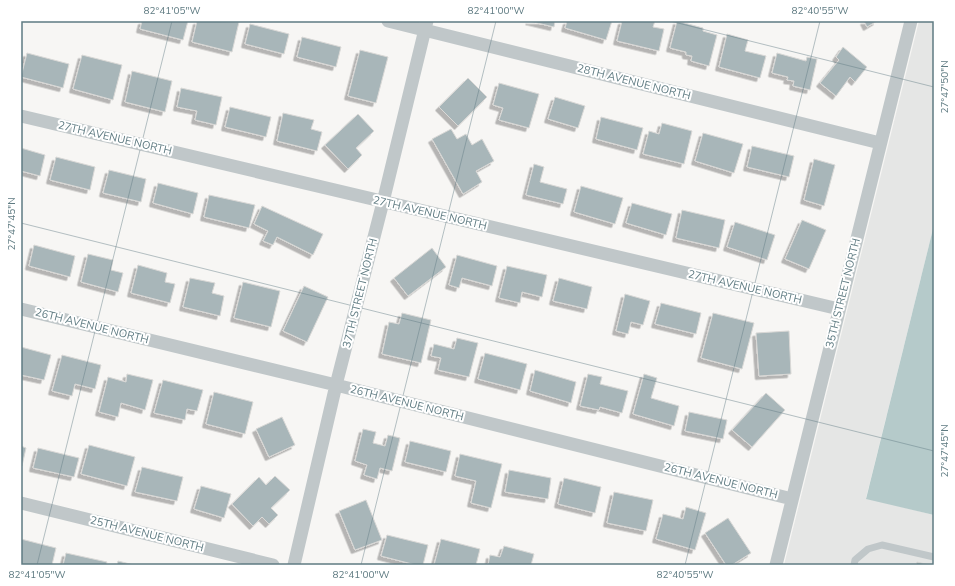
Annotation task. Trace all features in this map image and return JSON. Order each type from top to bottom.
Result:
[{"type":"street","name":"28TH AVENUE NORTH","points":[[388,21],[426,25],[880,143]]},
{"type":"street","name":"35TH STREET NORTH","points":[[776,565],[911,21]]},
{"type":"street","name":"37TH STREET NORTH","points":[[294,565],[336,385],[383,202],[426,25]]},
{"type":"street","name":"27TH AVENUE NORTH","points":[[21,116],[839,310]]},
{"type":"street","name":"26TH AVENUE NORTH","points":[[21,309],[336,385],[792,499]]},
{"type":"street","name":"25TH AVENUE NORTH","points":[[21,503],[273,565]]},
{"type":"lane","points":[[854,565],[855,560],[868,549],[882,545],[934,558]]},
{"type":"shaded area","points":[[919,21],[934,21],[934,225],[866,498],[934,515],[934,565],[784,565]]},
{"type":"shaded area","points":[[934,225],[934,515],[866,499]]},
{"type":"building","points":[[142,21],[188,21],[183,40],[140,29]]},
{"type":"building","points":[[197,21],[239,22],[232,52],[192,42]]},
{"type":"building","points":[[529,21],[555,21],[554,27]]},
{"type":"building","points":[[567,21],[612,21],[606,40],[565,28]]},
{"type":"building","points":[[622,21],[655,21],[653,27],[664,29],[659,51],[617,41]]},
{"type":"building","points":[[677,21],[703,28],[703,31],[717,35],[709,66],[691,61],[692,56],[686,55],[686,52],[670,48]]},
{"type":"building","points":[[864,21],[877,21],[867,27]]},
{"type":"building","points":[[250,24],[289,34],[284,54],[245,44]]},
{"type":"building","points":[[727,34],[748,40],[745,51],[766,56],[760,78],[719,67]]},
{"type":"building","points":[[302,37],[341,47],[336,67],[297,57]]},
{"type":"building","points":[[843,47],[867,67],[855,82],[850,77],[836,96],[820,83],[839,60],[836,57]]},
{"type":"building","points":[[360,50],[388,57],[376,103],[348,96]]},
{"type":"building","points":[[27,53],[69,64],[63,88],[21,77]]},
{"type":"building","points":[[777,53],[806,61],[807,57],[817,59],[810,90],[793,86],[794,81],[787,80],[788,77],[772,73]]},
{"type":"building","points":[[82,55],[122,65],[113,100],[73,89]]},
{"type":"building","points":[[132,71],[172,81],[165,112],[125,102]]},
{"type":"building","points":[[468,78],[487,97],[458,126],[439,107]]},
{"type":"building","points":[[499,83],[539,94],[529,128],[499,120],[503,108],[493,105]]},
{"type":"building","points":[[181,88],[222,97],[216,125],[195,120],[197,111],[177,107]]},
{"type":"building","points":[[555,97],[585,106],[578,128],[548,119]]},
{"type":"building","points":[[230,107],[271,117],[266,137],[225,127]]},
{"type":"building","points":[[283,113],[314,120],[311,129],[322,132],[317,151],[277,141]]},
{"type":"building","points":[[358,114],[374,131],[356,148],[362,155],[348,169],[325,145]]},
{"type":"building","points":[[601,117],[643,128],[637,150],[596,139]]},
{"type":"building","points":[[662,123],[692,131],[684,164],[643,154],[649,131],[659,134]]},
{"type":"building","points":[[451,129],[457,139],[466,134],[472,145],[482,139],[494,161],[476,171],[482,182],[463,194],[432,139]]},
{"type":"building","points":[[703,133],[743,144],[734,173],[695,161]]},
{"type":"building","points":[[752,146],[794,156],[789,177],[747,167]]},
{"type":"building","points":[[21,148],[45,155],[40,176],[21,171]]},
{"type":"building","points":[[56,157],[95,167],[90,190],[50,180]]},
{"type":"building","points":[[814,159],[835,165],[824,206],[804,200]]},
{"type":"building","points":[[534,164],[544,167],[540,182],[567,189],[563,204],[526,195]]},
{"type":"building","points":[[109,170],[146,179],[141,202],[103,193]]},
{"type":"building","points":[[158,183],[198,193],[193,214],[153,203]]},
{"type":"building","points":[[581,186],[623,198],[615,224],[574,212]]},
{"type":"building","points":[[209,195],[255,205],[249,228],[204,217]]},
{"type":"building","points":[[632,203],[672,214],[666,235],[626,223]]},
{"type":"building","points":[[262,206],[323,234],[313,255],[277,237],[273,245],[263,241],[268,231],[254,224]]},
{"type":"building","points":[[682,210],[725,220],[719,248],[676,238]]},
{"type":"building","points":[[802,220],[826,230],[809,269],[785,259]]},
{"type":"building","points":[[735,222],[775,235],[767,260],[727,247]]},
{"type":"building","points":[[34,245],[75,256],[70,277],[29,266]]},
{"type":"building","points":[[432,248],[446,267],[408,296],[394,278]]},
{"type":"building","points":[[88,254],[113,260],[111,270],[123,273],[118,292],[81,282]]},
{"type":"building","points":[[457,255],[497,266],[492,286],[462,278],[459,288],[449,285]]},
{"type":"building","points":[[138,265],[167,273],[165,282],[175,284],[170,303],[131,293]]},
{"type":"building","points":[[507,266],[547,275],[542,297],[522,292],[520,303],[499,298]]},
{"type":"building","points":[[190,278],[215,283],[212,293],[224,296],[220,316],[183,307]]},
{"type":"building","points":[[559,278],[592,287],[587,309],[553,301]]},
{"type":"building","points":[[243,282],[280,291],[271,327],[234,318]]},
{"type":"building","points":[[304,286],[328,297],[307,342],[283,331]]},
{"type":"building","points":[[625,294],[650,301],[643,325],[631,322],[628,334],[616,331]]},
{"type":"building","points":[[661,303],[701,313],[696,334],[655,324]]},
{"type":"building","points":[[402,313],[431,320],[421,363],[382,354],[389,322],[399,324]]},
{"type":"building","points":[[713,313],[754,323],[742,369],[701,358]]},
{"type":"building","points":[[789,331],[791,374],[759,376],[756,333]]},
{"type":"building","points":[[457,338],[478,343],[469,377],[438,370],[441,358],[431,356],[434,344],[454,349]]},
{"type":"building","points":[[21,347],[51,355],[44,380],[21,375]]},
{"type":"building","points":[[485,353],[527,364],[520,390],[478,379]]},
{"type":"building","points":[[62,355],[101,365],[95,389],[75,384],[72,396],[52,391]]},
{"type":"building","points":[[535,370],[576,382],[571,403],[530,391]]},
{"type":"building","points":[[127,374],[153,380],[145,410],[121,403],[118,417],[99,412],[108,377],[126,382]]},
{"type":"building","points":[[588,374],[602,377],[600,384],[628,391],[622,413],[600,407],[599,410],[580,406]]},
{"type":"building","points":[[644,374],[657,378],[651,398],[679,406],[674,426],[633,414]]},
{"type":"building","points":[[163,380],[203,390],[197,411],[187,409],[185,420],[154,413]]},
{"type":"building","points":[[214,392],[253,402],[245,434],[206,424]]},
{"type":"building","points":[[766,393],[785,410],[752,447],[732,430]]},
{"type":"building","points":[[689,412],[727,420],[723,439],[685,431]]},
{"type":"building","points":[[282,417],[295,445],[269,457],[256,429]]},
{"type":"building","points":[[363,429],[376,432],[373,443],[385,446],[388,435],[400,438],[392,471],[380,468],[377,479],[364,475],[367,465],[355,461]]},
{"type":"building","points":[[410,441],[451,451],[446,472],[405,462]]},
{"type":"building","points":[[89,445],[135,457],[127,486],[81,474]]},
{"type":"building","points":[[21,446],[26,448],[22,466],[21,466]]},
{"type":"building","points":[[38,448],[79,458],[74,477],[33,468]]},
{"type":"building","points":[[460,454],[502,464],[491,508],[471,503],[476,481],[455,476]]},
{"type":"building","points":[[142,467],[183,477],[177,501],[135,492]]},
{"type":"building","points":[[509,470],[551,478],[548,499],[505,492]]},
{"type":"building","points":[[275,476],[290,490],[271,508],[278,515],[269,524],[262,517],[253,526],[232,504],[259,477],[266,485]]},
{"type":"building","points":[[564,478],[601,487],[595,513],[558,504]]},
{"type":"building","points":[[201,486],[231,494],[224,518],[194,509]]},
{"type":"building","points":[[614,492],[653,500],[646,531],[607,523]]},
{"type":"building","points":[[366,500],[382,540],[355,550],[339,511]]},
{"type":"building","points":[[686,507],[706,513],[695,550],[656,539],[663,514],[683,519]]},
{"type":"building","points":[[728,518],[751,553],[732,565],[726,565],[705,533]]},
{"type":"building","points":[[387,535],[428,545],[423,565],[416,565],[381,556]]},
{"type":"building","points":[[21,539],[56,548],[52,565],[21,564]]},
{"type":"building","points":[[441,539],[480,549],[476,565],[434,565]]},
{"type":"building","points":[[504,546],[534,554],[531,565],[488,565],[490,555],[500,557]]},
{"type":"building","points":[[66,553],[107,562],[106,565],[63,565]]},
{"type":"building","points":[[118,561],[134,565],[117,565]]},
{"type":"building","points":[[917,562],[930,565],[916,565]]}]
